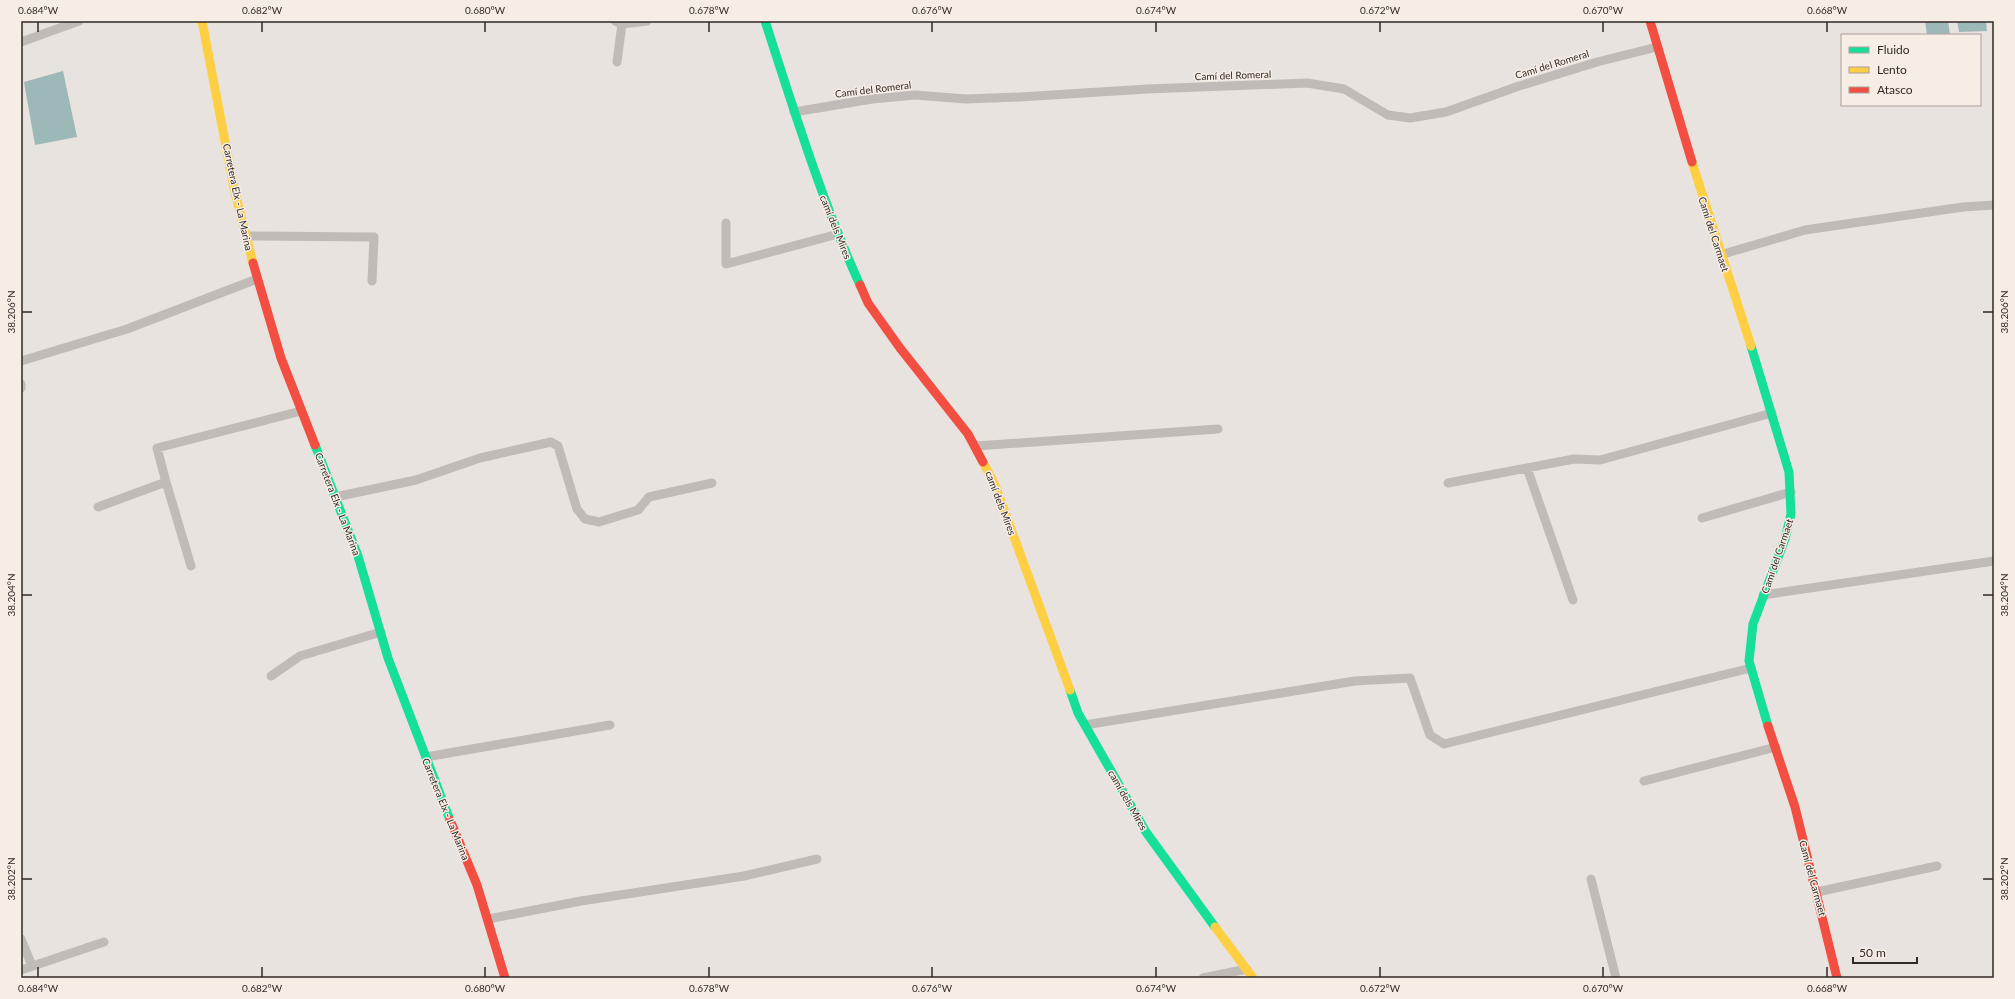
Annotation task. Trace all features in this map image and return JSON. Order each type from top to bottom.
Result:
[{"type":"street","points":[[21,42],[79,21]]},
{"type":"street","name":"Carretera Elx - La Marina","points":[[202,21],[234,188],[257,279],[281,358],[358,556],[388,658],[477,885],[506,978]]},
{"type":"street","points":[[617,62],[619,23],[647,21]]},
{"type":"street","name":"camí dels Mires","points":[[765,21],[809,158],[838,234],[868,303],[900,348],[976,446],[995,485],[1078,713],[1146,832],[1253,978]]},
{"type":"street","name":"Camí del Carmaet","points":[[1650,21],[1720,255],[1772,413],[1789,472],[1791,514],[1785,539],[1753,624],[1749,661],[1795,807],[1837,978]]},
{"type":"street","name":"Camí del Romeral","points":[[794,112],[872,99],[915,95],[966,99],[1147,89],[1307,83],[1344,89],[1388,115],[1410,118],[1446,112],[1597,62],[1657,47]]},
{"type":"street","points":[[1720,255],[1806,230],[1963,207],[1994,205]]},
{"type":"street","points":[[726,223],[726,264],[838,234]]},
{"type":"street","points":[[246,236],[374,237],[372,281]]},
{"type":"street","points":[[21,361],[127,329],[257,279]]},
{"type":"street","points":[[191,566],[157,448],[301,411]]},
{"type":"street","points":[[1448,482],[1574,459],[1600,460],[1772,413]]},
{"type":"street","points":[[976,446],[1218,429]]},
{"type":"street","points":[[335,497],[416,480],[480,458],[552,442],[558,446],[577,509],[585,519],[599,522],[638,510],[649,497],[712,483]]},
{"type":"street","points":[[1527,468],[1573,600]]},
{"type":"street","points":[[98,507],[166,482]]},
{"type":"street","points":[[1702,518],[1791,492]]},
{"type":"street","points":[[1763,595],[1994,561]]},
{"type":"street","points":[[271,676],[300,656],[381,632]]},
{"type":"street","points":[[1085,725],[1354,681],[1410,678],[1430,734],[1444,744],[1751,668]]},
{"type":"street","points":[[426,758],[610,725]]},
{"type":"street","points":[[1644,781],[1776,747]]},
{"type":"street","points":[[488,919],[581,901],[744,876],[817,859]]},
{"type":"street","points":[[1817,892],[1938,866]]},
{"type":"street","points":[[1591,879],[1616,978]]},
{"type":"street","points":[[21,939],[32,966]]},
{"type":"street","points":[[21,970],[104,942]]},
{"type":"street","points":[[1203,978],[1246,969]]},
{"type":"water","points":[[1925,21],[1948,21],[1950,34],[1927,34]]},
{"type":"water","points":[[1957,21],[1986,21],[1987,31],[1959,32]]},
{"type":"water","points":[[63,71],[77,137],[35,145],[24,82]]},
{"type":"traffic: fast","points":[[765,21],[820,187],[860,285]]},
{"type":"traffic: fast","points":[[1751,346],[1789,472],[1791,514],[1785,539],[1753,624],[1749,661],[1768,726]]},
{"type":"traffic: fast","points":[[315,445],[358,556],[388,658],[450,820]]},
{"type":"traffic: fast","points":[[1070,690],[1078,713],[1146,832],[1215,927]]},
{"type":"traffic: slow","points":[[202,21],[234,188],[253,263]]},
{"type":"traffic: slow","points":[[1692,162],[1751,346]]},
{"type":"traffic: slow","points":[[983,462],[995,485],[1070,690]]},
{"type":"traffic: slow","points":[[1215,927],[1253,978]]},
{"type":"traffic: jam","points":[[1650,21],[1692,162]]},
{"type":"traffic: jam","points":[[253,263],[281,358],[315,445]]},
{"type":"traffic: jam","points":[[860,285],[868,303],[900,348],[968,434],[983,462]]},
{"type":"traffic: jam","points":[[1768,726],[1795,807],[1837,978]]},
{"type":"traffic: jam","points":[[450,820],[477,885],[505,978]]}]
